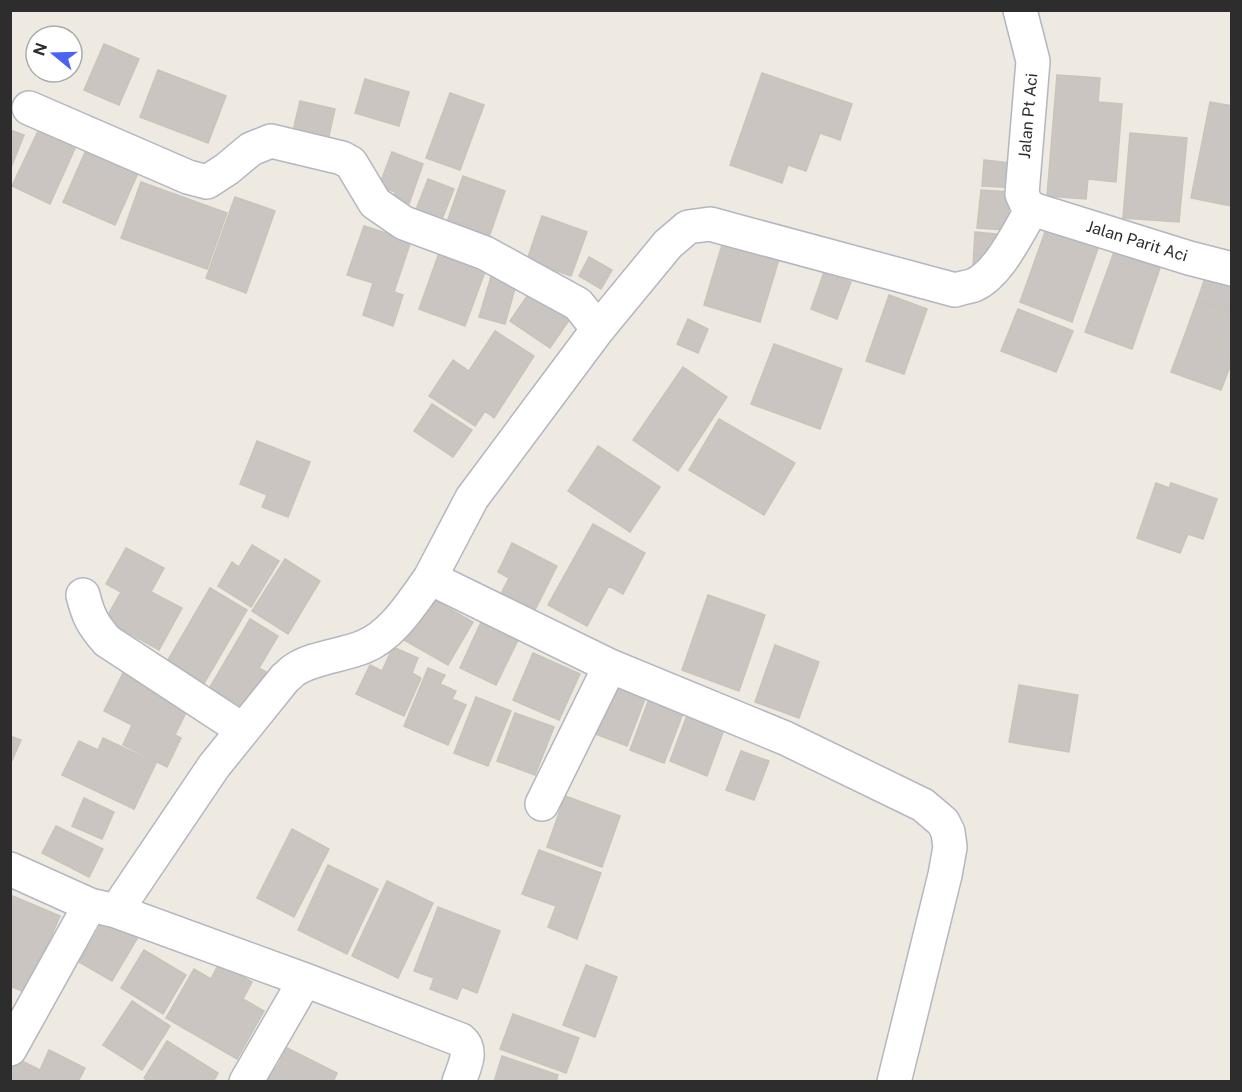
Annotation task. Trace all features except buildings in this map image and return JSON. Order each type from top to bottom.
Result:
[{"type":"street","name":"Jalan Pt Aci","points":[[1020,10],[1033,60],[1022,194],[1026,203],[1037,211]]},
{"type":"street","points":[[29,108],[188,177],[207,182],[251,149],[271,141],[342,158],[351,163],[375,203],[404,223],[485,253],[578,304],[598,329]]},
{"type":"street","name":"Jalan Parit Aci","points":[[1037,211],[1232,269]]},
{"type":"street","points":[[10,1049],[103,908],[285,678],[296,669],[308,664],[364,647],[385,634],[414,600],[430,578],[472,498],[598,329],[668,244],[688,227],[710,224],[955,290],[974,285],[988,276],[1037,211]]},
{"type":"street","points":[[430,578],[610,666],[784,738],[923,805],[943,822],[948,832],[950,847],[945,875],[894,1082]]},
{"type":"street","points":[[83,595],[88,615],[107,641],[243,730]]},
{"type":"street","points":[[542,804],[610,666]]},
{"type":"street","points":[[10,869],[103,908],[305,980],[461,1040],[467,1045],[468,1054],[459,1082]]},
{"type":"street","points":[[246,1082],[305,980]]}]
